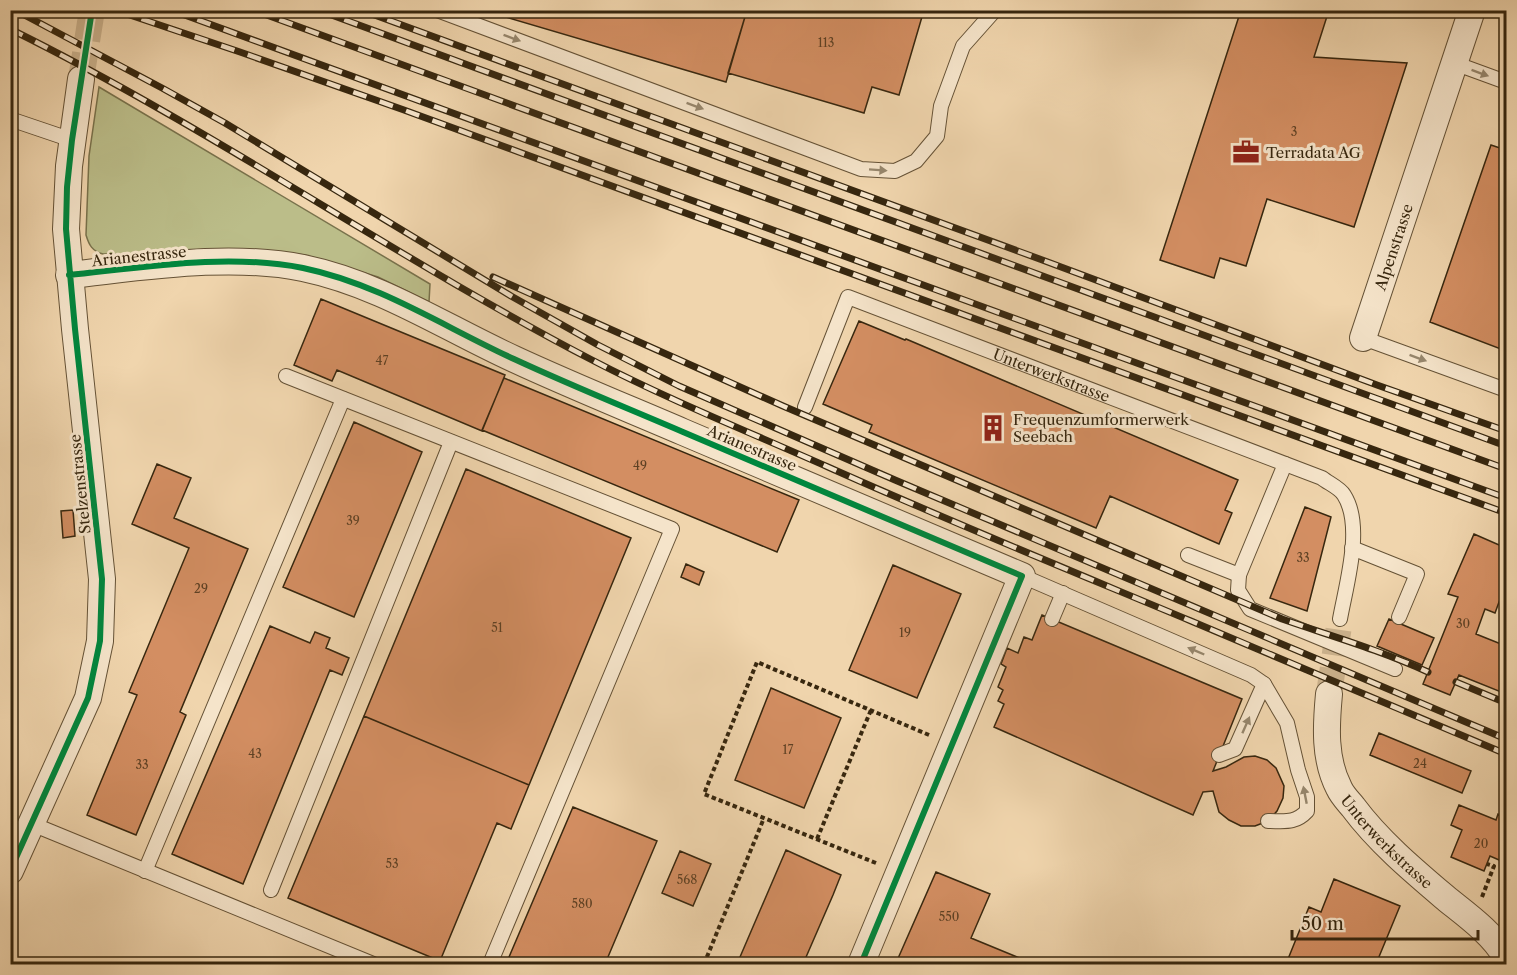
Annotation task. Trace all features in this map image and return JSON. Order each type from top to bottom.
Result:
[{"type":"street","name":"Alpenstrasse","points":[[1363,338],[1472,10]]},
{"type":"street","name":"Stelzenstrasse","points":[[10,871],[88,698],[100,641],[102,579],[69,276],[67,208],[72,140],[81,79]]},
{"type":"street","name":"Arianestrasse","points":[[69,276],[209,261],[240,261],[282,265],[345,278],[399,301],[513,359],[1022,576]]},
{"type":"street","points":[[861,964],[1022,576]]},
{"type":"street","name":"Unterwerkstrasse","points":[[1329,694],[1326,724],[1327,751],[1339,789],[1362,820],[1501,947],[1506,957]]},
{"type":"lane","points":[[437,10],[861,169],[895,171],[916,161],[937,136],[941,106],[963,46],[995,10]]},
{"type":"lane","points":[[1454,63],[1506,82]]},
{"type":"lane","points":[[10,119],[72,140]]},
{"type":"lane","name":"Unterwerkstrasse","points":[[805,407],[849,297],[1322,478],[1344,494],[1353,520],[1352,548],[1340,619]]},
{"type":"lane","name":"Alpenstrasse","points":[[1363,338],[1506,390]]},
{"type":"lane","points":[[286,376],[672,529],[490,964]]},
{"type":"lane","points":[[145,871],[343,399]]},
{"type":"lane","points":[[271,890],[451,442]]},
{"type":"lane","points":[[1285,464],[1239,575],[1238,590],[1250,609],[1395,669]]},
{"type":"lane","points":[[1352,548],[1418,574],[1399,617]]},
{"type":"lane","points":[[1188,555],[1239,575]]},
{"type":"lane","points":[[1022,576],[1251,675],[1264,684],[1287,723],[1307,797],[1307,811],[1300,818],[1268,821]]},
{"type":"lane","points":[[1052,619],[1063,593]]},
{"type":"lane","points":[[1219,755],[1235,750],[1264,684]]},
{"type":"lane","points":[[32,824],[374,964]]},
{"type":"path","points":[[899,872],[704,794],[757,662],[952,744]]},
{"type":"path","points":[[817,839],[871,710]]},
{"type":"path","points":[[704,964],[764,818]]},
{"type":"path","points":[[1472,920],[1494,866],[1487,864]]},
{"type":"green space","points":[[99,87],[430,284],[429,302],[378,277],[305,255],[243,249],[183,253],[103,254],[96,251],[90,245],[86,235],[89,156]]},
{"type":"building","points":[[482,10],[747,10],[726,82]]},
{"type":"building","points":[[747,10],[924,10],[899,95],[872,87],[864,113],[728,73]]},
{"type":"building","points":[[1241,10],[1329,10],[1314,57],[1407,63],[1354,227],[1267,199],[1246,266],[1220,258],[1214,278],[1160,260]]},
{"type":"building","points":[[1491,145],[1506,150],[1506,351],[1430,322]]},
{"type":"building","points":[[321,299],[505,375],[482,431],[337,370],[332,381],[294,365]]},
{"type":"building","name":"Frequenzumformerwerk Seebach","points":[[859,321],[1238,480],[1225,510],[1232,513],[1219,544],[1110,496],[1096,528],[869,432],[872,425],[823,404]]},
{"type":"building","points":[[504,378],[799,500],[777,552],[482,430]]},
{"type":"building","points":[[354,422],[422,452],[354,617],[283,587]]},
{"type":"building","points":[[157,464],[191,478],[174,518],[248,549],[180,712],[186,715],[136,835],[87,815],[137,695],[129,692],[189,548],[132,524]]},
{"type":"building","points":[[466,469],[631,538],[529,785],[364,716]]},
{"type":"building","points":[[1305,507],[1331,517],[1307,611],[1270,598]]},
{"type":"building","points":[[73,510],[75,536],[63,538],[61,511]]},
{"type":"building","points":[[1474,534],[1506,548],[1506,583],[1495,613],[1485,609],[1476,634],[1506,646],[1506,694],[1459,675],[1450,695],[1423,684],[1458,597],[1448,594]]},
{"type":"building","points":[[686,564],[704,572],[699,585],[681,577]]},
{"type":"building","points":[[893,565],[961,594],[917,698],[849,670]]},
{"type":"building","points":[[1042,615],[1242,699],[1213,771],[1244,757],[1255,756],[1267,760],[1276,768],[1284,786],[1283,798],[1277,811],[1268,821],[1255,826],[1241,826],[1219,812],[1213,791],[1203,792],[1193,815],[994,727],[1004,704],[998,701],[1003,690],[998,687],[1006,667],[1001,664],[1007,648],[1018,653],[1024,637],[1032,640]]},
{"type":"building","points":[[1389,619],[1434,638],[1422,665],[1377,646]]},
{"type":"building","points":[[270,626],[310,643],[315,632],[330,638],[326,648],[349,658],[342,675],[330,670],[243,884],[172,854]]},
{"type":"building","points":[[771,688],[841,718],[804,808],[735,780]]},
{"type":"building","points":[[364,716],[529,785],[511,829],[497,823],[440,961],[288,898]]},
{"type":"building","points":[[1379,733],[1471,771],[1462,793],[1370,755]]},
{"type":"building","points":[[1459,805],[1496,820],[1498,814],[1506,818],[1506,863],[1490,856],[1484,871],[1451,857],[1462,830],[1451,825]]},
{"type":"building","points":[[573,807],[657,841],[605,964],[506,964]]},
{"type":"building","points":[[786,850],[841,875],[833,895],[803,964],[737,964]]},
{"type":"building","points":[[680,851],[711,864],[693,906],[662,893]]},
{"type":"building","points":[[936,872],[990,894],[971,938],[1034,964],[896,963]]},
{"type":"building","points":[[1334,879],[1400,906],[1376,964],[1286,964],[1309,907],[1321,912]]},
{"type":"tunnel","points":[[81,79],[92,10]]},
{"type":"tunnel","points":[[1329,694],[1340,619]]},
{"type":"railway","points":[[15,10],[225,123],[511,296],[598,345],[679,386],[1506,739]]},
{"type":"railway","points":[[115,10],[404,110],[1506,513]]},
{"type":"railway","points":[[171,10],[1506,498]]},
{"type":"railway","points":[[253,10],[1506,469]]},
{"type":"railway","points":[[318,10],[1506,446]]},
{"type":"railway","points":[[361,10],[1506,431]]},
{"type":"railway","points":[[10,29],[158,108],[446,279],[621,375],[919,507],[1506,754]]},
{"type":"railway","points":[[493,277],[783,406],[1282,619],[1374,650],[1428,672]]},
{"type":"railway","points":[[1456,682],[1499,700]]},
{"type":"cycle path","points":[[10,871],[88,698],[100,641],[102,579],[66,229],[67,187],[72,140],[92,10]]},
{"type":"cycle path","points":[[69,275],[157,265],[216,262],[275,264],[331,275],[385,295],[488,347],[556,378],[1022,576],[861,964]]},
{"type":"place","name":"Terradata AG","points":[[1246,152]]},
{"type":"place","name":"Frequenzumformerwerk Seebach","points":[[993,428]]}]
